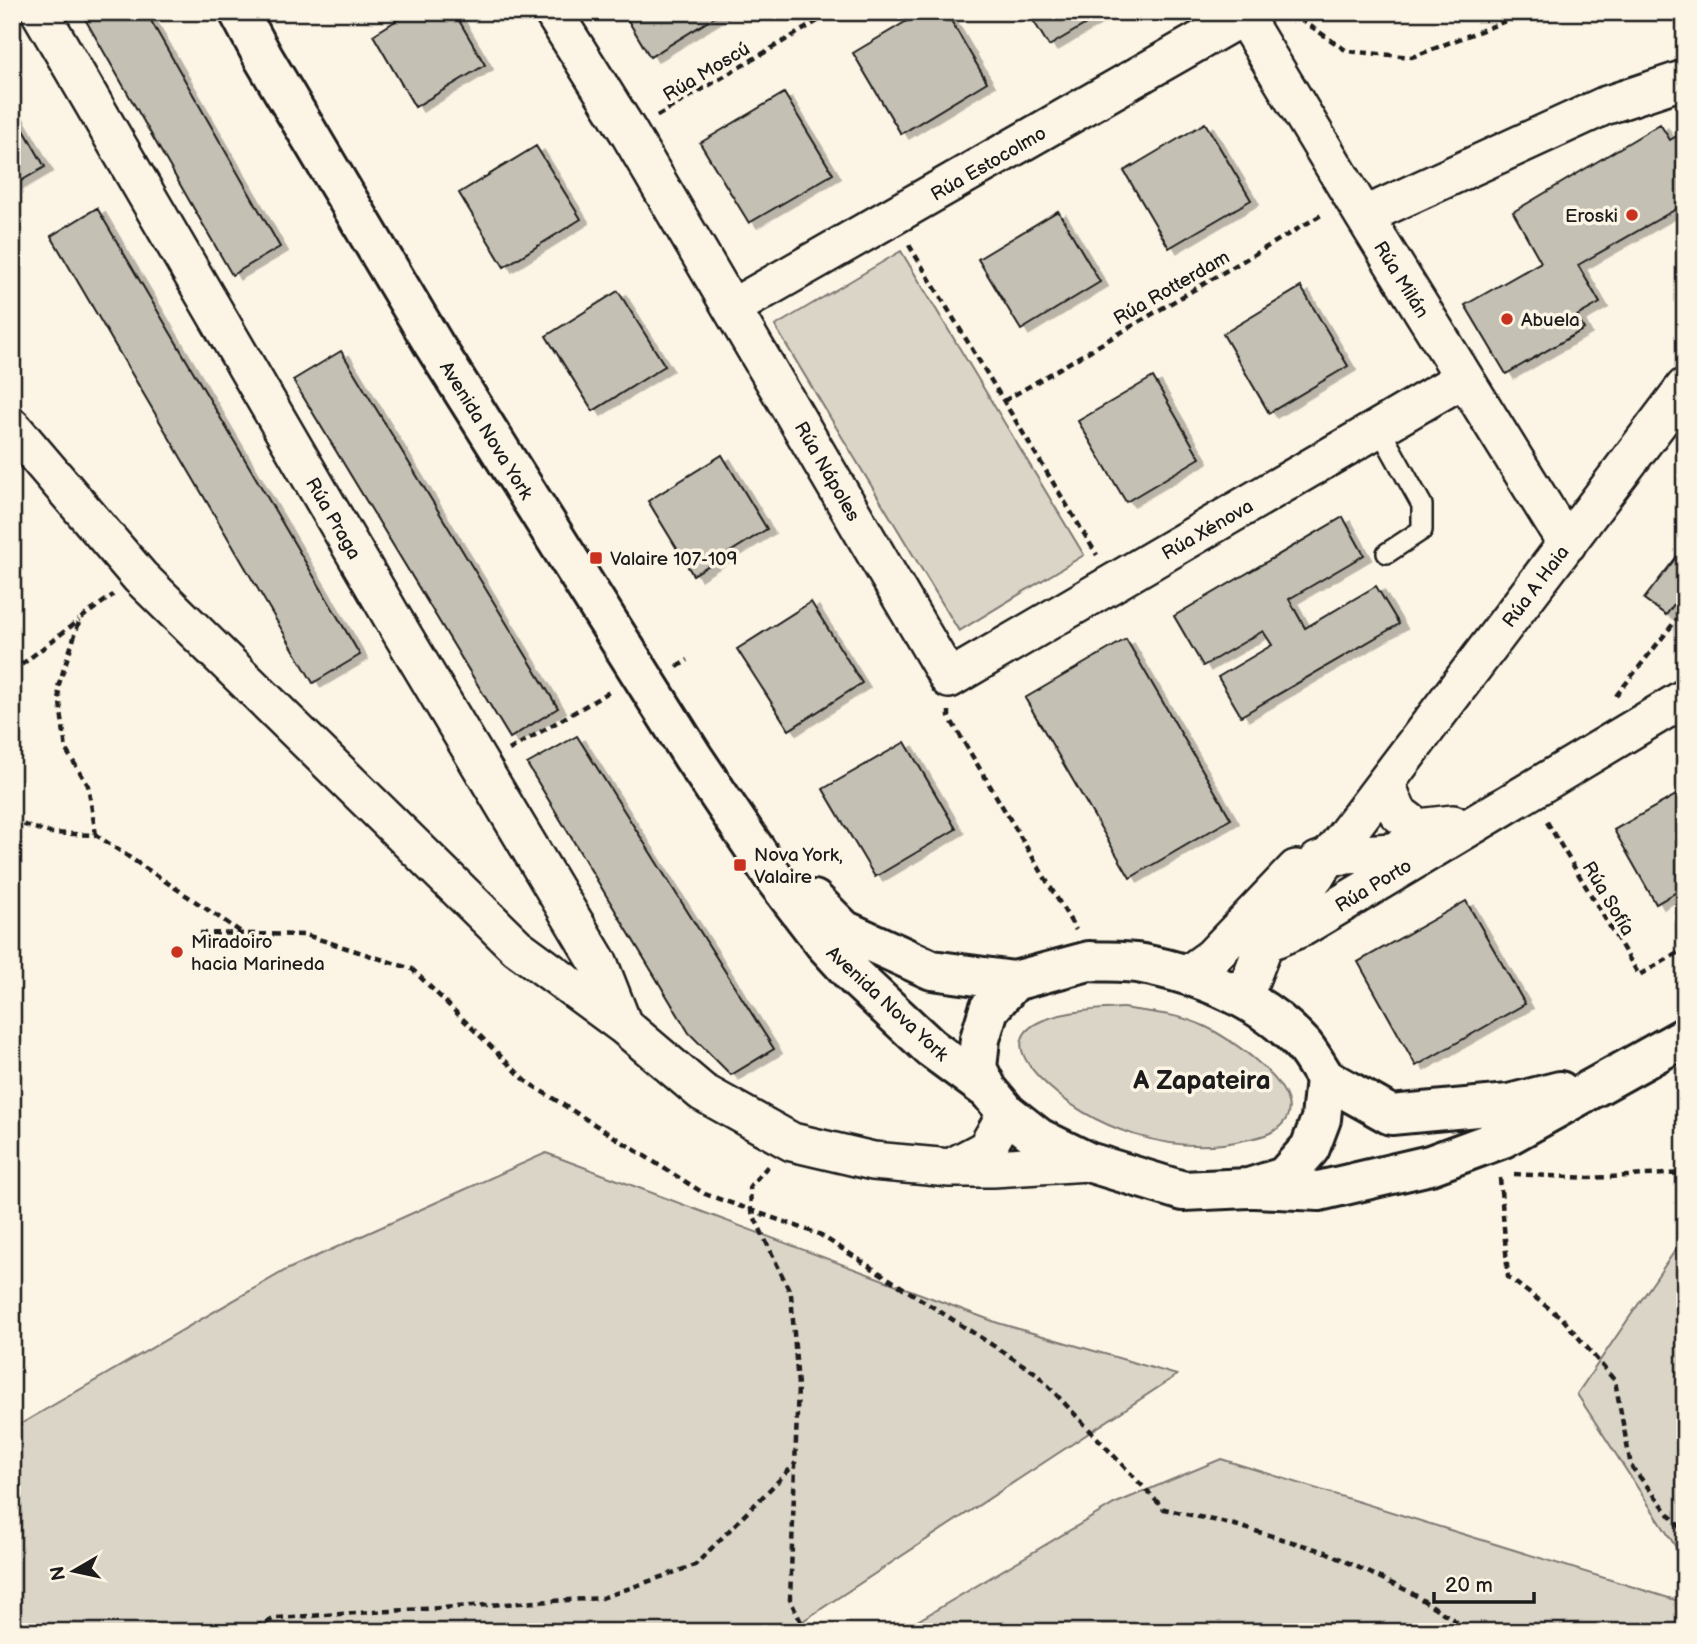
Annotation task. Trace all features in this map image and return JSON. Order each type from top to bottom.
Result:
[{"type":"street","name":"Rúa Praga","points":[[40,12],[599,964],[623,1026]]},
{"type":"street","name":"Avenida Nova York","points":[[239,12],[434,345],[693,757],[783,890],[824,943],[856,978],[930,1048],[997,1101],[1038,1138],[1088,1162],[1183,1191],[1249,1188]]},
{"type":"street","name":"Rúa Nápoles","points":[[553,12],[629,133],[949,679]]},
{"type":"street","name":"Rúa Milán","points":[[1242,14],[1567,544]]},
{"type":"street","name":"Rúa Estocolmo","points":[[732,308],[1242,14]]},
{"type":"street","points":[[1358,207],[1604,106],[1685,79]]},
{"type":"street","name":"Rúa Xénova","points":[[949,679],[1464,378]]},
{"type":"street","name":"Rúa A Haia","points":[[1244,996],[1265,942],[1685,387]]},
{"type":"street","points":[[12,427],[140,577],[517,947],[623,1026],[702,1092],[792,1142],[873,1161],[950,1168],[1088,1162]]},
{"type":"street","name":"Rúa Porto","points":[[1265,942],[1303,927],[1685,698]]},
{"type":"street","name":"Rúa A Haia","points":[[1187,975],[1212,957],[1298,868],[1385,784]]},
{"type":"street","name":"Rúa Porto","points":[[1385,784],[1398,813],[1418,828],[1478,821]]},
{"type":"street","name":"Rúa Porto","points":[[1332,856],[1392,852],[1478,821]]},
{"type":"street","name":"Avenida Nova York","points":[[749,838],[844,930],[932,970],[1014,981]]},
{"type":"street","name":"Rúa A Haia","points":[[1298,868],[1332,856]]},
{"type":"street","points":[[950,1168],[986,1149],[997,1101],[977,1068],[980,1039],[989,1009],[1014,981],[1089,961],[1140,963],[1187,975],[1244,996],[1283,1026],[1304,1047],[1325,1078],[1391,1115],[1509,1104],[1609,1078]]},
{"type":"street","points":[[1249,1188],[1319,1191],[1430,1165],[1503,1138],[1685,1037]]},
{"type":"street","points":[[1249,1188],[1284,1177],[1310,1148],[1321,1119],[1325,1078]]},
{"type":"lane","points":[[1379,428],[1422,505],[1422,530],[1387,553]]},
{"type":"path","name":"Rúa Moscú","points":[[629,133],[832,12]]},
{"type":"path","points":[[1290,12],[1347,51],[1412,57],[1540,12]]},
{"type":"path","name":"Rúa Rotterdam","points":[[1004,401],[1358,207]]},
{"type":"path","points":[[892,217],[1114,583]]},
{"type":"path","points":[[12,672],[140,577]]},
{"type":"path","points":[[1609,704],[1685,610]]},
{"type":"path","points":[[80,619],[58,687],[66,750],[88,785],[96,835]]},
{"type":"path","points":[[949,679],[949,717],[1080,937]]},
{"type":"path","points":[[481,766],[616,689],[622,700],[648,685]]},
{"type":"path","name":"Rúa Sofía","points":[[1528,791],[1639,975],[1685,949]]},
{"type":"path","points":[[12,821],[51,833],[96,835],[244,934]]},
{"type":"path","points":[[200,933],[306,935],[412,969],[527,1083],[705,1194],[819,1234],[1036,1373],[1164,1509],[1235,1525],[1326,1552],[1410,1592],[1473,1632]]},
{"type":"path","points":[[792,1142],[750,1186],[751,1210],[791,1294],[798,1386],[790,1600],[806,1632]]},
{"type":"path","points":[[1500,1173],[1508,1277],[1563,1319],[1615,1381],[1631,1466],[1685,1534]]},
{"type":"path","points":[[1512,1174],[1588,1178],[1685,1173]]},
{"type":"path","points":[[244,1632],[276,1618],[602,1598],[695,1564],[795,1464]]},
{"type":"shaded area","points":[[901,251],[1084,555],[959,631],[775,326]]},
{"type":"shaded area","points":[[1122,1008],[1185,1019],[1204,1026],[1229,1041],[1274,1078],[1289,1106],[1286,1119],[1273,1131],[1245,1140],[1190,1145],[1162,1142],[1109,1125],[1084,1112],[1040,1078],[1024,1057],[1022,1041],[1029,1029],[1044,1020],[1063,1014]]},
{"type":"shaded area","points":[[546,1153],[998,1323],[1177,1375],[786,1632],[12,1632],[12,1429],[286,1270]]},
{"type":"shaded area","points":[[1685,1236],[1685,1561],[1577,1394]]},
{"type":"shaded area","points":[[1221,1459],[1685,1603],[1685,1632],[899,1632],[1114,1504]]},
{"type":"building","points":[[81,12],[146,12],[280,247],[232,275]]},
{"type":"building","points":[[410,12],[454,12],[485,65],[415,107],[373,35]]},
{"type":"building","points":[[623,12],[723,12],[650,57]]},
{"type":"building","points":[[922,12],[946,12],[987,82],[901,134],[853,53]]},
{"type":"building","points":[[1028,12],[1106,12],[1049,46]]},
{"type":"building","points":[[784,93],[833,174],[749,223],[700,143]]},
{"type":"building","points":[[12,109],[45,167],[12,186]]},
{"type":"building","points":[[1205,123],[1251,200],[1169,248],[1124,171]]},
{"type":"building","points":[[1660,124],[1670,140],[1685,131],[1685,204],[1578,265],[1600,303],[1577,316],[1584,329],[1506,374],[1465,305],[1541,262],[1513,212]]},
{"type":"building","points":[[536,146],[581,219],[504,267],[459,193]]},
{"type":"building","points":[[97,208],[360,655],[313,683],[51,236]]},
{"type":"building","points":[[1058,211],[1100,282],[1021,330],[978,259]]},
{"type":"building","points":[[1301,287],[1348,366],[1269,413],[1223,334]]},
{"type":"building","points":[[618,291],[665,366],[593,411],[546,336]]},
{"type":"building","points":[[341,351],[558,708],[510,738],[293,380]]},
{"type":"building","points":[[1153,377],[1200,458],[1126,502],[1078,421]]},
{"type":"building","points":[[722,455],[767,529],[693,575],[648,501]]},
{"type":"building","points":[[1343,517],[1364,555],[1289,599],[1305,628],[1376,586],[1399,624],[1241,716],[1218,677],[1272,645],[1263,631],[1203,666],[1174,616]]},
{"type":"building","points":[[1685,546],[1685,606],[1677,600],[1666,615],[1644,599]]},
{"type":"building","points":[[811,602],[862,683],[789,730],[737,649]]},
{"type":"building","points":[[1126,639],[1231,819],[1130,878],[1025,698]]},
{"type":"building","points":[[577,736],[774,1049],[731,1075],[689,1033],[527,764]]},
{"type":"building","points":[[905,742],[956,829],[875,877],[823,789]]},
{"type":"building","points":[[1685,790],[1685,887],[1656,904],[1614,830]]},
{"type":"building","points":[[1466,901],[1525,1004],[1416,1066],[1358,962]]},
{"type":"place","name":"Eroski","points":[[1632,215]]},
{"type":"place","name":"Abuela","points":[[1507,319]]},
{"type":"place","name":"Valaire 107-109","points":[[596,558]]},
{"type":"place","name":"Nova York, Valaire","points":[[740,865]]},
{"type":"place","name":"Miradoiro hacia Marineda","points":[[177,952]]},
{"type":"district","name":"A Zapateira","points":[[1202,1080]]}]
